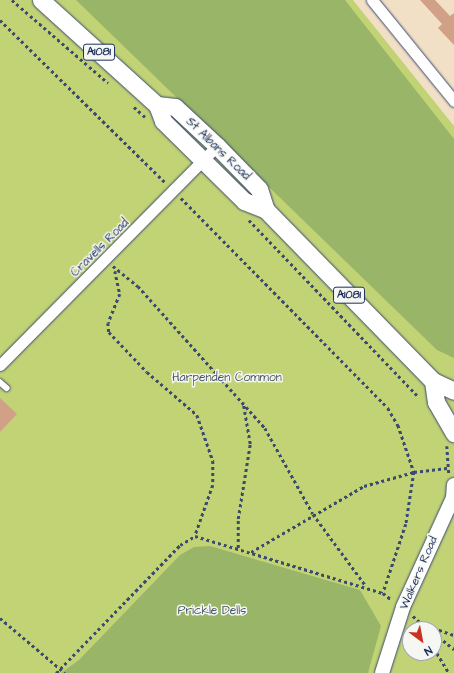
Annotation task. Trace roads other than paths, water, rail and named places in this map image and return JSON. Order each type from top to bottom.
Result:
[{"type":"main road","name":"St Albans Road","points":[[41,0],[157,105],[163,121],[244,201],[266,210],[433,381],[454,391]]},
{"type":"main road","name":"St Albans Road","points":[[157,105],[175,107],[217,146],[259,189],[266,210]]},
{"type":"main road","points":[[433,381],[436,402],[450,436]]},
{"type":"street","points":[[372,0],[454,101]]},
{"type":"street","name":"Cravells Road","points":[[0,365],[204,162],[217,146]]},
{"type":"street","name":"Walkers Road","points":[[382,673],[403,607],[454,493]]},
{"type":"lane","points":[[0,382],[7,388]]},
{"type":"park label","name":"Harpenden Common","points":[[227,378]]},
{"type":"park label","name":"Prickle Dells","points":[[212,611]]}]
